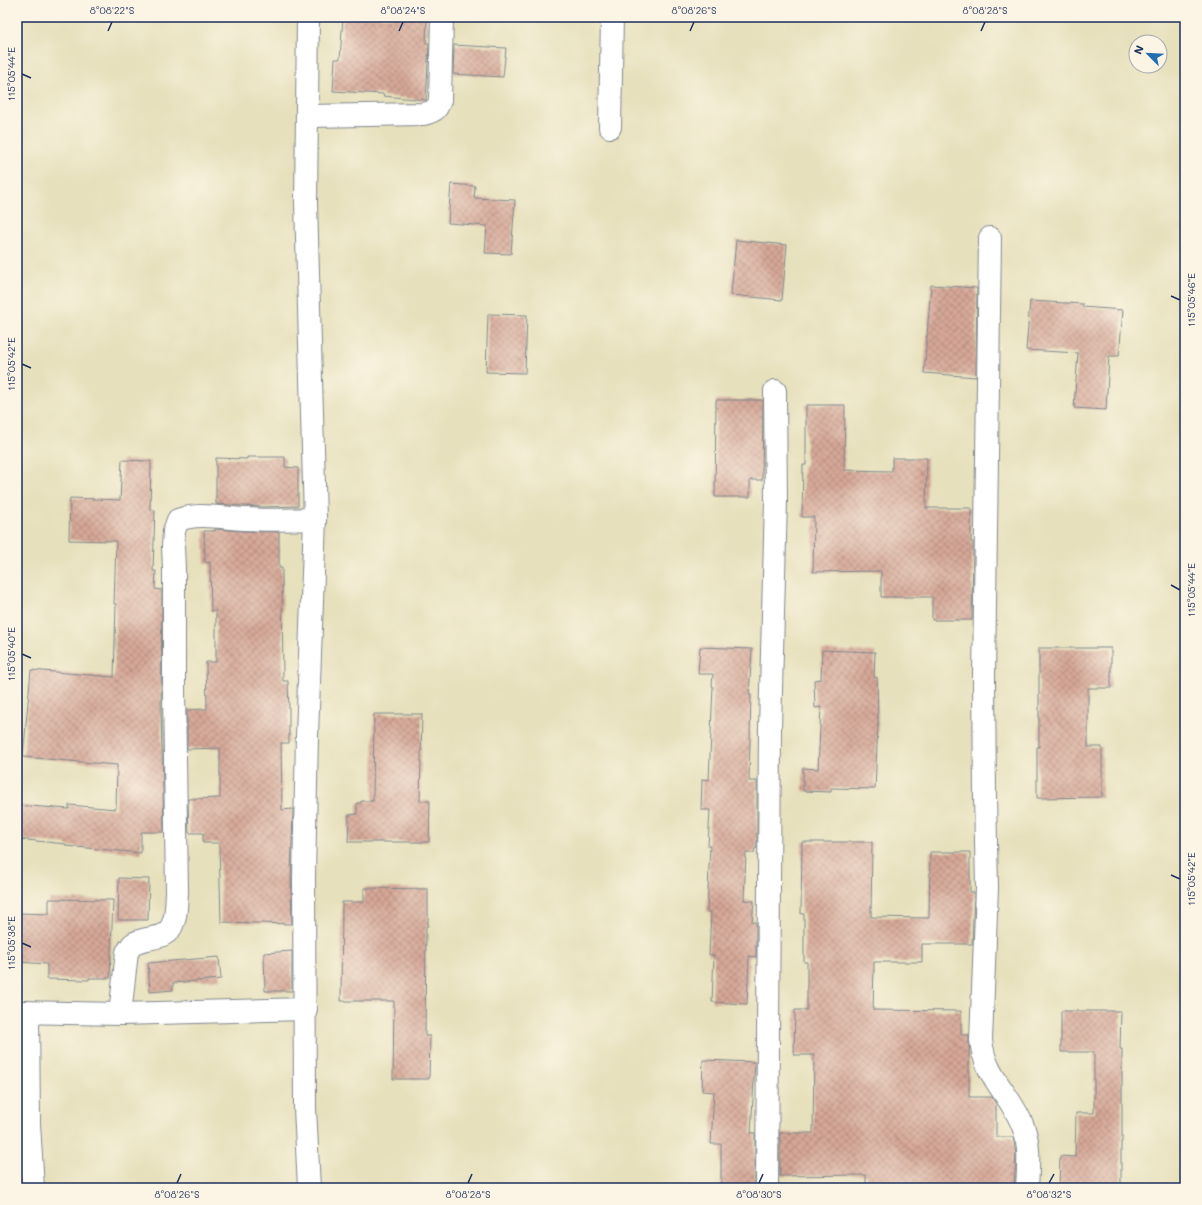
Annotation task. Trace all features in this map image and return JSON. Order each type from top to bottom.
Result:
[{"type":"street","points":[[308,17],[306,203],[315,519],[307,736],[304,877],[306,1108],[309,1188]]},
{"type":"street","points":[[308,116],[424,114],[434,111],[438,108],[440,100],[442,17]]},
{"type":"street","points":[[610,127],[612,17]]},
{"type":"street","points":[[990,238],[984,677],[984,796],[988,888],[981,1040],[982,1053],[988,1069],[1014,1108],[1023,1126],[1027,1140],[1029,1158],[1027,1188]]},
{"type":"street","points":[[767,1188],[770,736],[776,500],[775,391]]},
{"type":"street","points":[[120,1014],[127,952],[133,944],[160,937],[168,932],[174,923],[176,909],[173,547],[175,525],[178,520],[182,518],[202,515],[264,519],[315,519]]},
{"type":"street","points":[[33,1188],[22,1012],[120,1014],[306,1008]]},
{"type":"building","points":[[343,17],[427,17],[426,43],[429,43],[426,100],[383,96],[384,94],[333,91],[335,59],[340,59]]},
{"type":"building","points":[[454,45],[506,48],[503,77],[453,74]]},
{"type":"building","points":[[451,184],[475,186],[474,198],[515,200],[511,254],[485,253],[487,226],[448,223]]},
{"type":"building","points":[[736,240],[787,245],[782,300],[731,295]]},
{"type":"building","points":[[931,285],[977,288],[976,377],[924,373]]},
{"type":"building","points":[[1030,301],[1083,304],[1082,307],[1123,310],[1119,356],[1109,356],[1106,410],[1074,408],[1078,353],[1026,350]]},
{"type":"building","points":[[488,314],[527,315],[525,373],[486,372]]},
{"type":"building","points":[[716,400],[763,400],[762,480],[750,480],[750,497],[715,497]]},
{"type":"building","points":[[806,405],[845,405],[844,470],[892,471],[892,458],[927,458],[926,508],[971,508],[971,542],[973,542],[972,620],[932,620],[932,597],[881,597],[881,571],[813,572],[814,517],[802,517],[803,465],[806,465]]},
{"type":"building","points":[[247,457],[285,457],[285,467],[298,468],[298,506],[261,507],[216,504],[216,458],[247,459]]},
{"type":"building","points":[[122,460],[151,461],[150,510],[155,510],[153,571],[156,571],[155,589],[162,590],[161,711],[164,832],[141,832],[141,853],[66,846],[66,844],[17,839],[17,805],[69,809],[69,805],[116,809],[117,765],[23,757],[31,670],[114,677],[116,541],[69,540],[70,498],[120,500]]},
{"type":"building","points":[[215,529],[279,532],[279,568],[282,568],[283,681],[288,681],[289,709],[289,743],[281,743],[282,810],[293,809],[291,877],[292,924],[221,922],[219,843],[203,843],[203,833],[189,833],[188,799],[220,798],[220,748],[187,749],[187,710],[207,709],[206,662],[216,662],[216,611],[211,611],[210,562],[205,563],[204,531],[215,531]]},
{"type":"building","points":[[700,647],[752,649],[749,695],[751,695],[749,781],[757,781],[757,848],[755,848],[754,853],[746,853],[744,900],[754,901],[752,922],[756,922],[756,957],[749,956],[747,1004],[712,1002],[714,955],[709,955],[711,912],[707,912],[710,810],[701,810],[702,779],[709,780],[713,674],[698,674]]},
{"type":"building","points":[[1039,648],[1111,648],[1111,688],[1088,688],[1088,747],[1102,747],[1102,797],[1037,798],[1037,747],[1039,747]]},
{"type":"building","points":[[822,650],[875,652],[874,678],[877,677],[878,723],[875,789],[831,788],[831,792],[803,791],[803,768],[818,769],[821,707],[815,708],[814,680],[821,679]]},
{"type":"building","points":[[374,714],[422,714],[420,801],[430,801],[429,842],[348,842],[349,815],[357,814],[357,803],[361,803],[361,801],[373,801]]},
{"type":"building","points":[[802,842],[872,842],[871,917],[929,918],[930,852],[970,852],[970,892],[974,892],[972,944],[922,944],[922,962],[874,962],[873,1010],[961,1011],[961,1035],[969,1035],[969,1097],[992,1097],[996,1104],[996,1137],[1013,1137],[1016,1153],[1014,1188],[866,1188],[866,1175],[780,1176],[780,1133],[813,1133],[814,1055],[794,1055],[795,1010],[807,1010],[807,962],[804,962],[804,914],[801,914]]},
{"type":"building","points":[[119,878],[149,879],[148,920],[118,920]]},
{"type":"building","points":[[364,888],[428,889],[428,926],[426,926],[425,1036],[430,1036],[429,1079],[393,1079],[394,1001],[341,1001],[342,902],[364,902]]},
{"type":"building","points":[[49,899],[113,900],[110,978],[89,978],[89,980],[47,979],[47,964],[17,962],[17,913],[49,914]]},
{"type":"building","points":[[292,951],[292,991],[265,991],[264,953]]},
{"type":"building","points":[[219,957],[221,979],[173,983],[173,990],[150,992],[148,963]]},
{"type":"building","points":[[1061,1011],[1121,1011],[1121,1188],[1059,1188],[1060,1156],[1075,1157],[1076,1113],[1094,1113],[1094,1052],[1061,1052]]},
{"type":"building","points":[[703,1060],[755,1062],[751,1133],[755,1133],[755,1188],[721,1188],[721,1144],[711,1144],[714,1092],[702,1091]]}]
